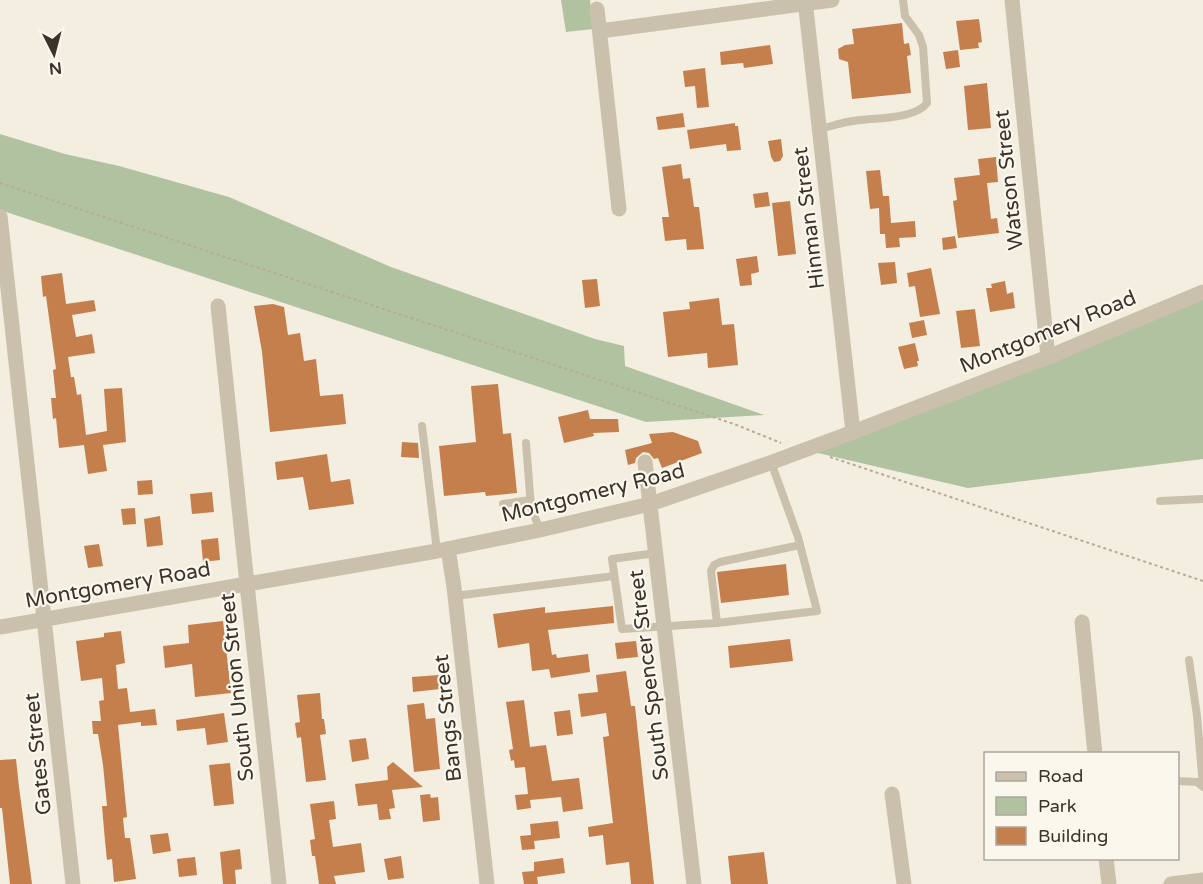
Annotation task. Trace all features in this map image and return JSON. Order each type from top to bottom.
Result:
[{"type":"street","points":[[600,30],[832,0]]},
{"type":"street","name":"Watson Street","points":[[1012,0],[1048,357]]},
{"type":"street","name":"Hinman Street","points":[[805,2],[853,432]]},
{"type":"street","points":[[597,9],[619,208]]},
{"type":"street","name":"Gates Street","points":[[0,216],[73,884]]},
{"type":"street","name":"Montgomery Road","points":[[0,627],[442,550],[650,504],[853,432],[1048,357],[1203,292]]},
{"type":"street","name":"South Union Street","points":[[218,306],[279,884]]},
{"type":"street","name":"South Spencer Street","points":[[645,462],[694,884]]},
{"type":"street","name":"Bangs Street","points":[[442,550],[455,596],[487,884]]},
{"type":"street","points":[[1082,622],[1095,752]]},
{"type":"street","points":[[892,794],[904,884]]},
{"type":"street","points":[[1106,860],[1109,884]]},
{"type":"street","points":[[1171,884],[1203,879]]},
{"type":"lane","points":[[819,129],[848,122],[905,115],[924,108],[927,103],[923,47],[919,35],[905,16],[903,0]]},
{"type":"lane","points":[[422,426],[442,550]]},
{"type":"lane","points":[[526,443],[531,507],[540,530]]},
{"type":"lane","points":[[656,553],[612,559],[622,630],[717,623],[817,611],[800,545],[771,462]]},
{"type":"lane","points":[[1160,501],[1203,499]]},
{"type":"lane","points":[[503,504],[530,500]]},
{"type":"lane","points":[[717,623],[711,571],[714,565],[800,545]]},
{"type":"lane","points":[[455,596],[614,576]]},
{"type":"lane","points":[[1189,660],[1203,786]]},
{"type":"lane","points":[[1179,781],[1197,782],[1203,786]]},
{"type":"path","points":[[0,183],[722,421],[775,442]]},
{"type":"path","points":[[828,456],[1203,581]]},
{"type":"green space","points":[[561,0],[590,0],[593,29],[566,32]]},
{"type":"green space","points":[[0,134],[65,154],[119,166],[229,197],[391,267],[595,339],[624,346],[625,366],[764,415],[646,422],[0,210]]},
{"type":"green space","points":[[1203,292],[1203,459],[968,488],[805,450]]},
{"type":"building","points":[[979,19],[982,42],[978,43],[979,48],[960,50],[956,21]]},
{"type":"building","points":[[902,23],[904,44],[909,43],[911,55],[907,56],[911,93],[852,99],[848,62],[839,59],[838,49],[854,44],[852,29]]},
{"type":"building","points":[[770,45],[773,64],[744,68],[743,63],[721,65],[720,52]]},
{"type":"building","points":[[958,50],[960,67],[946,69],[943,52]]},
{"type":"building","points":[[705,68],[709,107],[697,108],[695,86],[685,87],[683,71]]},
{"type":"building","points":[[987,83],[991,128],[968,130],[964,86]]},
{"type":"building","points":[[683,113],[685,127],[658,130],[656,117]]},
{"type":"building","points":[[735,123],[735,126],[738,126],[741,150],[727,151],[726,144],[690,149],[687,130]]},
{"type":"building","points":[[781,139],[783,156],[780,161],[774,162],[768,141]]},
{"type":"building","points":[[996,157],[998,182],[987,183],[991,219],[997,218],[999,233],[958,238],[953,201],[957,200],[954,178],[980,175],[978,159]]},
{"type":"building","points":[[681,164],[683,179],[690,178],[694,207],[699,207],[704,249],[687,250],[686,239],[665,241],[662,217],[669,217],[662,167]]},
{"type":"building","points":[[880,170],[883,196],[889,196],[891,223],[915,221],[916,237],[899,238],[900,247],[886,248],[885,234],[880,234],[879,208],[870,209],[866,171]]},
{"type":"building","points":[[768,192],[770,206],[755,208],[753,194]]},
{"type":"building","points":[[790,201],[796,254],[778,256],[772,203]]},
{"type":"building","points":[[955,236],[957,248],[943,250],[942,238]]},
{"type":"building","points":[[757,256],[759,272],[751,274],[752,285],[740,286],[736,259]]},
{"type":"building","points":[[895,262],[897,283],[881,285],[878,263]]},
{"type":"building","points":[[931,268],[940,314],[920,317],[915,286],[909,287],[907,273]]},
{"type":"building","points":[[62,273],[66,304],[94,300],[96,311],[72,315],[76,337],[92,334],[95,353],[68,357],[77,395],[81,394],[86,435],[107,431],[104,389],[122,388],[126,442],[103,445],[107,471],[88,474],[84,445],[59,448],[51,398],[56,398],[53,370],[56,369],[41,276]]},
{"type":"building","points":[[597,279],[600,306],[585,308],[582,280]]},
{"type":"building","points":[[1005,281],[1007,294],[1013,292],[1015,308],[990,312],[986,288],[992,288],[991,284]]},
{"type":"building","points":[[719,298],[722,325],[734,324],[738,365],[708,368],[707,353],[668,357],[663,312],[690,309],[689,302]]},
{"type":"building","points":[[273,304],[284,307],[288,335],[300,333],[304,361],[316,359],[320,396],[343,394],[346,424],[270,432],[262,352],[254,306]]},
{"type":"building","points":[[975,309],[980,346],[961,348],[956,311]]},
{"type":"building","points":[[924,320],[927,335],[912,338],[909,323]]},
{"type":"building","points":[[915,343],[918,366],[904,369],[898,347]]},
{"type":"building","points":[[498,384],[503,434],[511,433],[517,493],[486,496],[485,492],[444,496],[439,446],[476,442],[471,386]]},
{"type":"building","points":[[588,410],[590,419],[618,419],[619,432],[593,433],[594,436],[564,443],[558,417]]},
{"type":"building","points":[[673,432],[698,441],[702,453],[662,468],[658,458],[654,459],[649,453],[643,452],[636,458],[635,463],[628,465],[625,450],[652,443],[649,434]]},
{"type":"building","points":[[402,442],[418,443],[419,458],[401,457]]},
{"type":"building","points":[[327,454],[331,482],[350,479],[354,504],[309,510],[303,477],[277,480],[275,462]]},
{"type":"building","points":[[152,480],[153,494],[138,495],[137,481]]},
{"type":"building","points":[[212,492],[214,512],[192,514],[190,494]]},
{"type":"building","points":[[135,508],[136,524],[123,525],[121,509]]},
{"type":"building","points":[[160,516],[163,545],[147,547],[144,519]]},
{"type":"building","points":[[218,538],[220,560],[203,562],[201,540]]},
{"type":"building","points":[[99,544],[103,566],[88,568],[84,546]]},
{"type":"building","points":[[786,564],[789,595],[721,603],[717,572]]},
{"type":"building","points":[[613,606],[614,623],[548,630],[552,655],[556,654],[557,658],[588,654],[590,672],[551,678],[549,669],[532,671],[529,643],[498,648],[493,614],[545,607],[545,613]]},
{"type":"building","points":[[223,621],[231,693],[195,697],[192,664],[165,668],[163,646],[189,643],[188,625]]},
{"type":"building","points":[[121,631],[125,663],[116,665],[118,689],[127,688],[130,712],[155,709],[157,725],[141,726],[141,722],[118,725],[127,817],[123,818],[125,838],[130,838],[136,879],[114,882],[112,859],[107,860],[105,841],[102,806],[107,806],[103,765],[98,734],[93,734],[92,721],[101,721],[99,701],[104,700],[102,678],[81,681],[76,641],[104,637],[104,633]]},
{"type":"building","points":[[790,639],[793,661],[730,668],[728,646]]},
{"type":"building","points":[[636,641],[638,657],[617,659],[615,643]]},
{"type":"building","points":[[626,671],[631,706],[635,706],[654,884],[631,884],[629,862],[606,865],[603,835],[589,837],[588,827],[613,823],[603,737],[609,736],[606,713],[581,717],[578,694],[598,692],[596,675]]},
{"type":"building","points":[[439,675],[440,689],[413,692],[412,677]]},
{"type":"building","points":[[320,693],[326,734],[320,735],[326,780],[306,782],[301,737],[297,738],[295,723],[300,722],[297,695]]},
{"type":"building","points":[[524,700],[530,747],[546,745],[552,781],[579,778],[583,809],[563,812],[561,797],[530,800],[531,808],[517,810],[515,795],[528,794],[525,767],[515,768],[514,760],[511,761],[509,750],[513,749],[506,702]]},
{"type":"building","points":[[424,703],[426,719],[435,718],[440,769],[414,772],[407,705]]},
{"type":"building","points":[[570,710],[573,734],[557,736],[554,712]]},
{"type":"building","points":[[224,713],[228,742],[207,745],[205,728],[177,731],[176,720]]},
{"type":"building","points":[[366,738],[369,759],[352,762],[349,740]]},
{"type":"building","points":[[16,759],[32,884],[10,884],[2,808],[0,808],[0,760]]},
{"type":"building","points":[[393,762],[423,787],[392,790],[395,808],[389,809],[391,819],[379,820],[377,804],[358,806],[355,784],[388,780],[387,767]]},
{"type":"building","points":[[230,763],[234,804],[214,806],[209,765]]},
{"type":"building","points":[[430,794],[431,798],[438,797],[440,820],[423,822],[420,795]]},
{"type":"building","points":[[334,801],[336,819],[329,820],[333,847],[361,843],[365,872],[334,876],[336,884],[319,884],[310,840],[315,839],[310,804]]},
{"type":"building","points":[[558,821],[560,838],[534,841],[535,849],[522,850],[520,836],[531,835],[530,824]]},
{"type":"building","points":[[168,833],[171,851],[153,854],[150,835]]},
{"type":"building","points":[[240,849],[242,869],[235,870],[236,884],[223,884],[220,852]]},
{"type":"building","points":[[764,852],[768,884],[731,884],[728,856]]},
{"type":"building","points":[[401,856],[404,878],[388,880],[384,859]]},
{"type":"building","points":[[195,857],[197,875],[179,877],[177,859]]},
{"type":"building","points":[[563,858],[565,873],[537,877],[538,884],[524,884],[522,872],[534,871],[534,862]]}]
